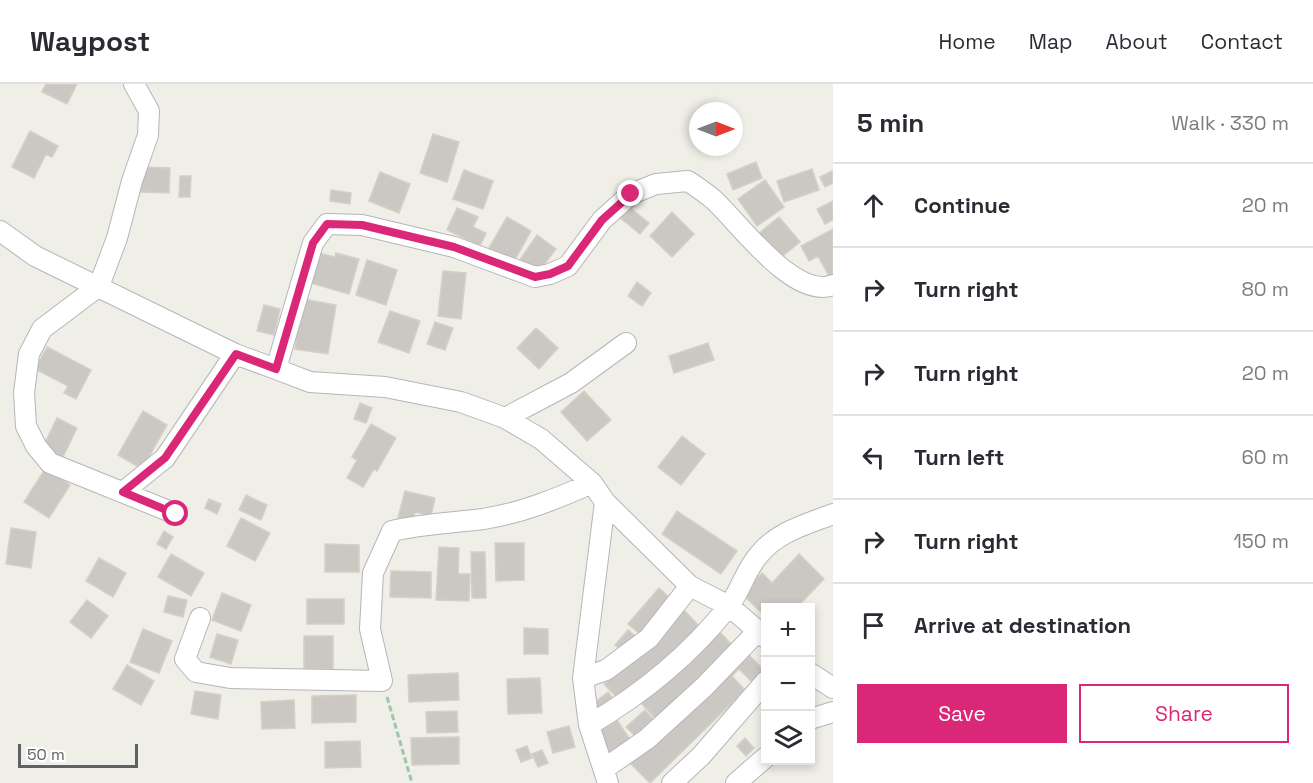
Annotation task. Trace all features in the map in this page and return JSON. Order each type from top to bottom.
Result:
[{"type":"street","points":[[134,84],[149,111],[148,135],[132,181],[117,238],[99,286],[42,329],[33,345],[29,354],[24,393],[26,426],[36,446],[50,463],[176,514]]},
{"type":"street","points":[[276,369],[313,243],[327,224],[362,225],[454,247],[535,277],[550,274],[568,266],[602,220],[631,194],[656,183],[688,181],[714,200],[760,249],[791,274],[808,285],[828,287],[833,285]]},
{"type":"street","points":[[0,231],[35,256],[236,354],[310,382],[385,387],[461,402],[505,418],[541,439],[592,483],[605,502],[690,586],[729,606],[761,634]]},
{"type":"street","points":[[505,418],[571,384],[626,343]]},
{"type":"street","points":[[123,492],[165,458],[236,354]]},
{"type":"street","points":[[200,618],[185,659],[196,672],[230,678],[382,681],[370,629],[374,573],[392,531],[414,526],[484,519],[534,508],[592,483]]},
{"type":"street","points":[[605,502],[583,678],[589,725],[606,776],[761,636]]},
{"type":"street","points":[[589,725],[626,703],[679,661],[729,606],[758,555],[787,531],[833,514]]},
{"type":"street","points":[[583,678],[606,670],[649,638],[690,586]]},
{"type":"street","points":[[815,676],[833,688]]},
{"type":"street","points":[[672,783],[701,756],[761,686]]},
{"type":"street","points":[[815,717],[833,712]]},
{"type":"street","points":[[736,783],[761,761]]},
{"type":"path","points":[[382,681],[412,783]]},
{"type":"building","points":[[46,84],[77,84],[67,104],[42,92]]},
{"type":"building","points":[[30,131],[58,146],[52,157],[46,154],[34,178],[12,167]]},
{"type":"building","points":[[433,134],[459,142],[447,182],[420,173]]},
{"type":"building","points":[[756,162],[762,178],[733,190],[727,174]]},
{"type":"building","points":[[142,167],[170,168],[169,193],[141,192]]},
{"type":"building","points":[[812,169],[819,190],[784,202],[777,181]]},
{"type":"building","points":[[464,170],[493,181],[483,209],[453,199]]},
{"type":"building","points":[[832,171],[833,183],[825,187],[820,177]]},
{"type":"building","points":[[380,172],[410,184],[399,213],[369,201]]},
{"type":"building","points":[[180,176],[191,176],[190,197],[179,197]]},
{"type":"building","points":[[765,180],[784,207],[757,226],[738,199]]},
{"type":"building","points":[[331,190],[351,193],[350,204],[330,201]]},
{"type":"building","points":[[833,201],[833,220],[825,224],[817,209]]},
{"type":"building","points":[[628,206],[649,223],[640,234],[619,217]]},
{"type":"building","points":[[457,208],[478,217],[473,227],[486,233],[480,246],[447,230]]},
{"type":"building","points":[[672,212],[694,234],[672,257],[650,236]]},
{"type":"building","points":[[507,217],[531,231],[511,267],[507,258],[489,248]]},
{"type":"building","points":[[779,217],[800,242],[779,259],[758,234]]},
{"type":"building","points":[[833,229],[833,274],[829,276],[818,256],[809,261],[801,246]]},
{"type":"building","points":[[537,235],[556,249],[537,274],[519,261]]},
{"type":"building","points":[[319,253],[335,257],[336,253],[359,259],[349,294],[311,283]]},
{"type":"building","points":[[367,260],[397,270],[386,305],[356,295]]},
{"type":"building","points":[[443,271],[466,273],[461,319],[438,316]]},
{"type":"building","points":[[637,282],[651,293],[642,306],[628,296]]},
{"type":"building","points":[[303,299],[336,305],[328,354],[295,349]]},
{"type":"building","points":[[264,305],[280,309],[274,335],[257,331]]},
{"type":"building","points":[[390,311],[420,321],[409,353],[378,342]]},
{"type":"building","points":[[435,322],[453,328],[445,350],[427,344]]},
{"type":"building","points":[[536,328],[558,348],[539,369],[517,348]]},
{"type":"building","points":[[708,343],[714,360],[674,373],[669,356]]},
{"type":"building","points":[[47,347],[91,370],[76,399],[64,393],[68,386],[35,369]]},
{"type":"building","points":[[584,391],[611,420],[587,441],[561,412]]},
{"type":"building","points":[[360,403],[372,408],[366,423],[354,419]]},
{"type":"building","points":[[143,411],[167,425],[142,469],[118,455]]},
{"type":"building","points":[[57,418],[77,428],[63,457],[43,447]]},
{"type":"building","points":[[371,424],[396,438],[377,471],[374,469],[363,487],[347,478],[357,460],[352,457]]},
{"type":"building","points":[[682,436],[705,454],[681,485],[658,467]]},
{"type":"building","points":[[45,469],[70,485],[49,518],[24,502]]},
{"type":"building","points":[[405,491],[435,498],[431,516],[415,512],[413,522],[398,518]]},
{"type":"building","points":[[246,495],[267,505],[261,520],[239,510]]},
{"type":"building","points":[[209,499],[221,504],[217,514],[205,508]]},
{"type":"building","points":[[677,511],[737,551],[721,574],[662,534]]},
{"type":"building","points":[[241,518],[270,533],[255,561],[227,546]]},
{"type":"building","points":[[11,528],[36,532],[31,568],[6,564]]},
{"type":"building","points":[[164,531],[173,537],[166,549],[157,544]]},
{"type":"building","points":[[495,543],[524,543],[524,580],[496,581]]},
{"type":"building","points":[[325,544],[359,545],[359,572],[325,572]]},
{"type":"building","points":[[439,547],[459,548],[458,574],[470,574],[469,601],[436,600]]},
{"type":"building","points":[[471,552],[485,552],[486,598],[472,598]]},
{"type":"building","points":[[171,554],[204,573],[191,596],[158,577]]},
{"type":"building","points":[[799,554],[824,579],[801,603],[761,603],[761,612],[742,594],[762,573],[772,583]]},
{"type":"building","points":[[99,558],[126,573],[113,597],[86,581]]},
{"type":"building","points":[[391,571],[431,572],[431,598],[390,597]]},
{"type":"building","points":[[659,588],[670,598],[640,634],[628,624]]},
{"type":"building","points":[[222,593],[251,605],[241,631],[212,620]]},
{"type":"building","points":[[168,596],[187,600],[183,617],[164,612]]},
{"type":"building","points":[[307,599],[344,599],[344,624],[307,624]]},
{"type":"building","points":[[87,600],[108,616],[91,638],[70,622]]},
{"type":"building","points":[[683,609],[700,627],[622,703],[604,684]]},
{"type":"building","points":[[524,628],[548,629],[548,654],[524,654]]},
{"type":"building","points":[[143,629],[172,641],[159,673],[130,662]]},
{"type":"building","points":[[717,629],[733,646],[657,720],[641,703]]},
{"type":"building","points":[[628,630],[638,638],[625,654],[615,645]]},
{"type":"building","points":[[217,634],[238,640],[231,664],[210,657]]},
{"type":"building","points":[[304,636],[333,636],[333,669],[304,669]]},
{"type":"building","points":[[745,651],[761,667],[761,673],[752,682],[739,669],[732,676],[745,690],[650,783],[630,763]]},
{"type":"building","points":[[127,665],[154,681],[141,705],[113,689]]},
{"type":"building","points":[[458,673],[459,700],[409,702],[408,675]]},
{"type":"building","points":[[540,678],[542,713],[508,714],[507,679]]},
{"type":"building","points":[[195,691],[221,695],[218,719],[191,714]]},
{"type":"building","points":[[608,692],[615,701],[598,714],[592,705]]},
{"type":"building","points":[[356,695],[356,722],[312,723],[312,696]]},
{"type":"building","points":[[294,700],[295,728],[262,729],[261,702]]},
{"type":"building","points":[[645,710],[653,719],[635,736],[626,727]]},
{"type":"building","points":[[457,711],[458,732],[427,733],[426,712]]},
{"type":"building","points":[[617,720],[631,741],[608,756],[594,735]]},
{"type":"building","points":[[569,726],[575,747],[553,753],[547,732]]},
{"type":"building","points":[[459,737],[459,764],[412,765],[411,738]]},
{"type":"building","points":[[745,738],[754,748],[746,756],[737,746]]},
{"type":"building","points":[[360,741],[361,767],[325,768],[325,742]]},
{"type":"building","points":[[527,746],[532,758],[521,762],[516,750]]},
{"type":"building","points":[[542,750],[548,763],[538,767],[532,754]]},
{"type":"route","points":[[176,514],[123,492],[165,458],[236,354],[276,369],[313,243],[327,224],[362,225],[454,247],[535,277],[550,274],[568,266],[602,220],[631,194]]}]
